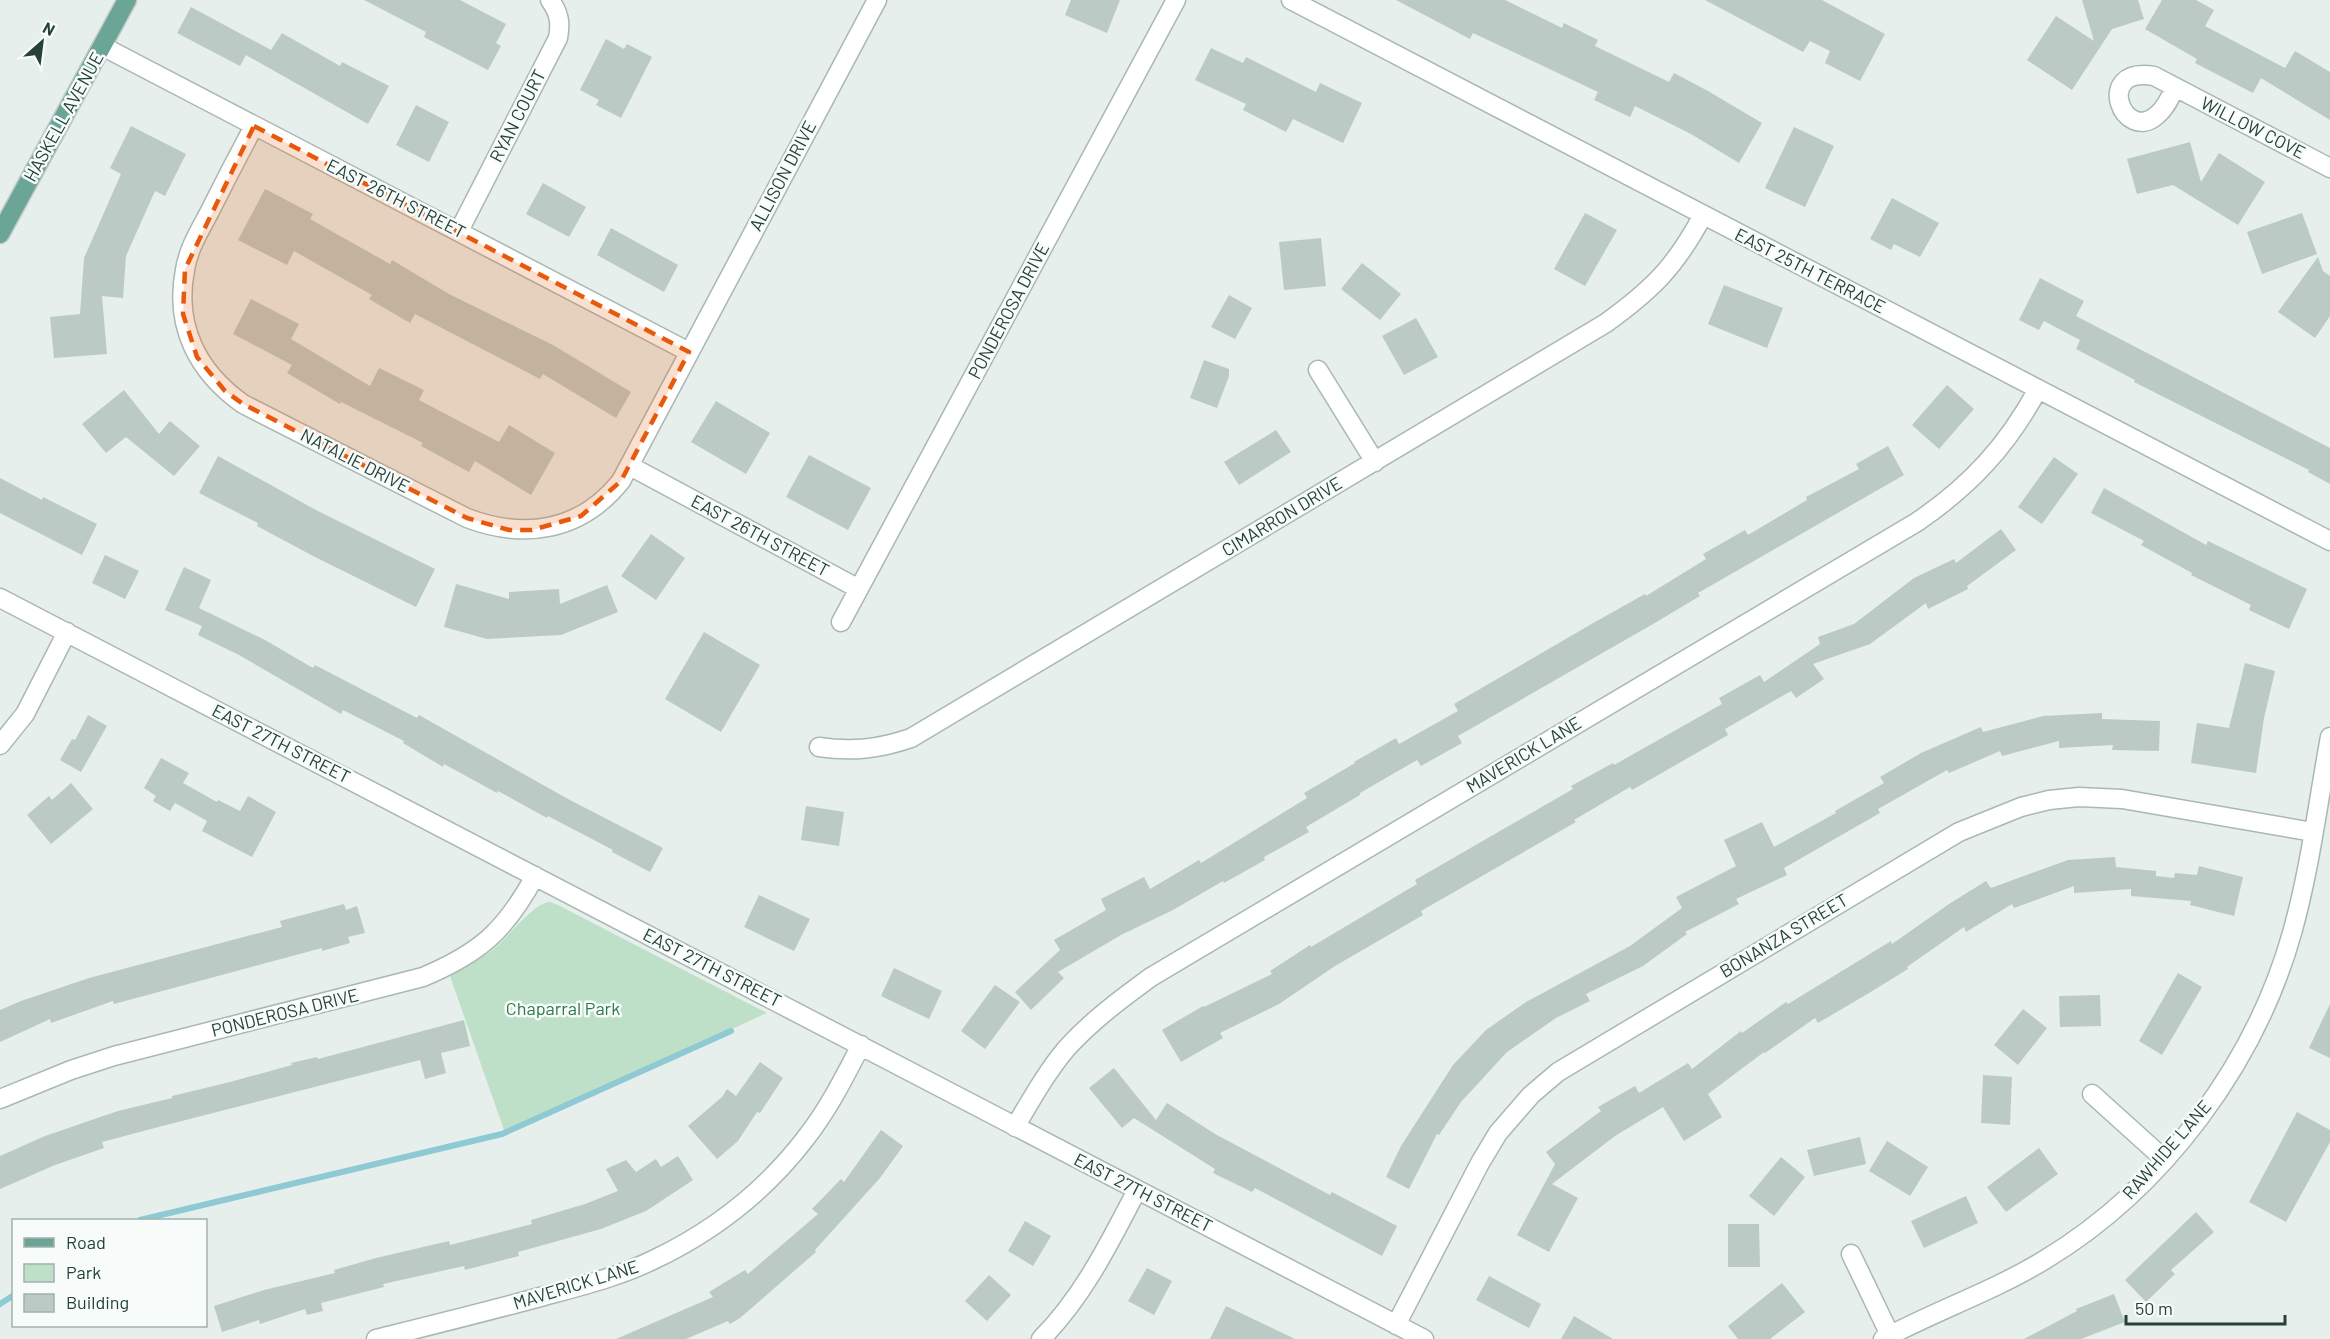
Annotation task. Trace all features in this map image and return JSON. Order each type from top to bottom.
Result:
[{"type":"main road","name":"HASKELL AVENUE","points":[[0,234],[127,0]]},
{"type":"street","name":"RYAN COURT","points":[[459,231],[558,38],[561,24],[550,0]]},
{"type":"street","name":"ALLISON DRIVE","points":[[689,352],[877,0]]},
{"type":"street","name":"PONDEROSA DRIVE","points":[[841,622],[1176,0]]},
{"type":"street","name":"EAST 25TH TERRACE","points":[[1291,0],[2330,541]]},
{"type":"street","name":"EAST 26TH STREET","points":[[102,46],[689,352]]},
{"type":"street","name":"WILLOW COVE","points":[[2175,88],[2330,168]]},
{"type":"street","name":"NATALIE DRIVE","points":[[254,126],[192,246],[185,269],[182,292],[183,315],[188,336],[197,357],[209,375],[243,404],[467,518],[498,528],[532,530],[561,524],[581,516],[600,503],[615,488],[630,466],[689,352]]},
{"type":"street","name":"CIMARRON DRIVE","points":[[819,747],[844,751],[867,750],[911,738],[1606,323],[1643,296],[1667,271],[1691,237],[1703,215]]},
{"type":"street","points":[[1318,370],[1375,462]]},
{"type":"street","name":"MAVERICK LANE","points":[[1015,1127],[1042,1082],[1067,1049],[1092,1022],[1115,1003],[1162,971],[1917,522],[1944,504],[1991,460],[2023,418],[2038,389]]},
{"type":"street","name":"EAST 26TH STREET","points":[[630,466],[859,589]]},
{"type":"street","name":"EAST 27TH STREET","points":[[0,598],[1424,1339]]},
{"type":"street","points":[[0,745],[25,714],[67,632]]},
{"type":"street","name":"RAWHIDE LANE","points":[[1887,1337],[2005,1283],[2048,1258],[2094,1226],[2139,1188],[2214,1096],[2261,1015],[2292,934],[2303,891],[2330,737]]},
{"type":"street","name":"BONANZA STREET","points":[[1396,1325],[1480,1163],[1498,1133],[1531,1095],[1558,1072],[1959,832],[2021,807],[2049,800],[2079,797],[2122,799],[2313,832]]},
{"type":"street","name":"PONDEROSA DRIVE","points":[[0,1099],[71,1070],[114,1056],[423,977],[453,964],[481,946],[506,923],[535,876]]},
{"type":"street","name":"MAVERICK LANE","points":[[376,1339],[610,1278],[652,1261],[692,1240],[738,1208],[764,1186],[828,1108],[861,1046]]},
{"type":"street","points":[[2092,1094],[2164,1159]]},
{"type":"street","points":[[1041,1339],[1076,1296],[1107,1249],[1137,1190]]},
{"type":"street","points":[[1851,1254],[1887,1337]]},
{"type":"highlighted area","points":[[254,126],[689,352],[621,481],[581,516],[532,530],[509,530],[467,518],[243,404],[225,391],[197,357],[183,314],[185,269]]},
{"type":"green space","name":"Chaparral Park","points":[[550,902],[767,1013],[505,1133],[450,976],[490,952],[536,908]]},
{"type":"building","points":[[364,0],[460,0],[506,24],[496,43],[501,46],[488,70],[424,37],[426,32]]},
{"type":"building","points":[[1071,0],[1120,0],[1107,33],[1065,15]]},
{"type":"building","points":[[1396,0],[1505,0],[1562,28],[1564,23],[1598,40],[1595,46],[1669,82],[1674,73],[1762,123],[1739,163],[1691,134],[1635,106],[1630,117],[1594,100],[1598,92],[1473,33],[1470,39]]},
{"type":"building","points":[[1705,0],[1822,0],[1885,34],[1860,81],[1825,63],[1830,51],[1810,41],[1803,52]]},
{"type":"building","points":[[2082,0],[2138,0],[2144,19],[2112,29],[2072,90],[2027,60],[2056,16],[2094,41]]},
{"type":"building","points":[[2162,0],[2196,0],[2214,10],[2205,26],[2285,68],[2295,51],[2330,72],[2330,120],[2261,78],[2253,93],[2195,63],[2197,59],[2145,29]]},
{"type":"building","points":[[191,7],[271,50],[282,33],[340,66],[342,62],[389,86],[368,124],[246,55],[240,66],[177,33]]},
{"type":"building","points":[[606,39],[624,49],[627,44],[652,57],[621,118],[596,105],[599,100],[580,90]]},
{"type":"building","points":[[1211,48],[1243,63],[1246,57],[1316,92],[1320,83],[1362,103],[1343,143],[1293,119],[1286,132],[1243,110],[1246,104],[1195,80]]},
{"type":"building","points":[[416,105],[449,122],[429,162],[396,145]]},
{"type":"building","points":[[131,126],[186,154],[165,196],[155,191],[126,256],[123,298],[102,296],[107,354],[54,358],[50,317],[80,314],[84,258],[121,174],[110,168]]},
{"type":"building","points":[[1794,127],[1834,146],[1805,207],[1765,188]]},
{"type":"building","points":[[2190,142],[2201,182],[2219,153],[2265,182],[2238,225],[2173,185],[2137,194],[2127,159]]},
{"type":"building","points":[[543,183],[586,207],[569,237],[526,214]]},
{"type":"building","points":[[265,189],[313,214],[310,219],[390,264],[392,260],[449,294],[553,345],[631,392],[616,418],[543,374],[540,379],[415,314],[410,323],[369,299],[372,295],[294,251],[287,265],[238,240]]},
{"type":"building","points":[[1892,198],[1939,223],[1920,257],[1894,244],[1891,250],[1870,239]]},
{"type":"building","points":[[1585,213],[1617,230],[1585,286],[1554,269]]},
{"type":"building","points":[[2302,213],[2317,254],[2262,274],[2247,232]]},
{"type":"building","points":[[611,228],[678,265],[664,292],[597,255]]},
{"type":"building","points":[[1321,238],[1326,286],[1284,290],[1279,242]]},
{"type":"building","points":[[2318,257],[2323,271],[2330,276],[2330,316],[2315,338],[2278,312]]},
{"type":"building","points":[[1362,263],[1401,294],[1380,320],[1341,289]]},
{"type":"building","points":[[2040,278],[2084,301],[2076,316],[2330,448],[2330,484],[2308,472],[2309,470],[2134,382],[2135,380],[2076,349],[2080,340],[2044,321],[2039,330],[2019,320]]},
{"type":"building","points":[[1724,285],[1783,308],[1767,348],[1708,324]]},
{"type":"building","points":[[1229,295],[1252,308],[1235,339],[1211,327]]},
{"type":"building","points":[[251,299],[299,324],[291,339],[370,386],[379,368],[424,390],[419,400],[499,442],[509,425],[555,453],[531,495],[475,461],[469,472],[421,446],[423,443],[341,402],[340,404],[287,373],[292,365],[233,334]]},
{"type":"building","points":[[1416,318],[1438,357],[1404,375],[1382,336]]},
{"type":"building","points":[[1204,360],[1229,369],[1229,376],[1217,408],[1190,398]]},
{"type":"building","points":[[1947,385],[1974,409],[1939,449],[1912,425]]},
{"type":"building","points":[[124,390],[159,434],[170,421],[200,446],[174,476],[126,437],[106,453],[82,424]]},
{"type":"building","points":[[716,401],[770,433],[746,474],[691,442]]},
{"type":"building","points":[[1276,430],[1291,452],[1239,485],[1224,462]]},
{"type":"building","points":[[1888,446],[1904,475],[1698,593],[1700,596],[1458,736],[1462,743],[1421,766],[1417,760],[1360,793],[1306,827],[1309,832],[1264,857],[1265,860],[1173,910],[1121,935],[1058,972],[1064,978],[1031,1010],[1015,992],[1060,950],[1054,940],[1106,910],[1101,899],[1144,877],[1150,889],[1199,860],[1201,863],[1307,798],[1304,793],[1354,762],[1396,738],[1399,744],[1458,711],[1454,704],[1595,622],[1645,594],[1646,596],[1706,559],[1703,554],[1745,530],[1748,535],[1807,500],[1806,497],[1859,469],[1856,464]]},
{"type":"building","points":[[809,455],[871,488],[848,530],[786,497]]},
{"type":"building","points":[[218,456],[316,510],[435,569],[416,607],[313,556],[257,526],[258,523],[199,493]]},
{"type":"building","points":[[2054,457],[2078,474],[2042,524],[2018,507]]},
{"type":"building","points":[[0,478],[42,500],[43,497],[97,524],[82,555],[0,513]]},
{"type":"building","points":[[2104,488],[2206,545],[2208,541],[2307,589],[2289,629],[2249,610],[2251,605],[2191,575],[2192,573],[2141,545],[2144,541],[2091,513]]},
{"type":"building","points":[[2001,529],[2016,550],[1967,586],[1968,589],[1928,609],[1926,603],[1870,644],[1813,664],[1824,679],[1796,698],[1791,691],[1725,729],[1728,735],[1632,790],[1630,787],[1574,820],[1576,822],[1421,911],[1423,915],[1335,966],[1279,1004],[1220,1033],[1223,1038],[1181,1062],[1162,1030],[1203,1006],[1272,974],[1270,971],[1310,945],[1311,947],[1417,884],[1415,880],[1573,789],[1571,786],[1613,763],[1614,765],[1722,704],[1719,698],[1760,675],[1764,682],[1820,644],[1818,637],[1854,624],[1914,578],[1954,559],[1956,563]]},
{"type":"building","points":[[651,534],[685,558],[656,600],[621,576]]},
{"type":"building","points":[[105,555],[139,571],[125,599],[92,583]]},
{"type":"building","points":[[184,567],[211,580],[199,608],[265,640],[313,668],[315,665],[417,718],[419,715],[568,799],[663,848],[650,872],[548,816],[547,818],[498,791],[497,793],[444,764],[443,767],[403,743],[404,741],[343,710],[341,714],[239,655],[198,635],[202,626],[165,610]]},
{"type":"building","points":[[456,584],[509,599],[509,592],[559,589],[560,604],[607,585],[618,612],[561,635],[487,639],[444,627]]},
{"type":"building","points":[[704,632],[760,665],[721,732],[665,699]]},
{"type":"building","points":[[2245,663],[2275,671],[2264,718],[2256,773],[2191,763],[2197,723],[2229,728]]},
{"type":"building","points":[[2102,713],[2102,719],[2160,721],[2159,751],[2112,750],[2113,745],[2059,748],[2059,741],[2002,756],[2000,751],[1949,773],[1947,770],[1878,809],[1880,813],[1784,868],[1787,875],[1736,899],[1739,904],[1685,932],[1687,934],[1643,966],[1586,994],[1590,1001],[1556,1018],[1507,1052],[1461,1102],[1439,1135],[1437,1134],[1409,1189],[1386,1177],[1401,1146],[1453,1065],[1486,1030],[1526,1002],[1630,946],[1682,908],[1676,897],[1736,866],[1724,840],[1762,822],[1774,847],[1884,783],[1880,777],[1921,753],[1981,727],[1983,732],[2043,716]]},
{"type":"building","points":[[88,715],[107,726],[81,772],[60,760],[72,739],[75,740]]},
{"type":"building","points":[[161,758],[189,773],[183,783],[217,802],[218,800],[240,811],[248,796],[276,812],[252,857],[202,831],[207,821],[175,803],[170,811],[153,801],[156,796],[144,788]]},
{"type":"building","points":[[71,783],[93,809],[51,844],[27,815],[49,796],[52,800]]},
{"type":"building","points":[[806,806],[844,812],[839,846],[801,840]]},
{"type":"building","points":[[2115,857],[2116,867],[2156,871],[2156,876],[2174,878],[2175,873],[2197,875],[2199,866],[2243,877],[2234,916],[2190,905],[2191,901],[2131,896],[2131,889],[2074,893],[2074,886],[2014,908],[2012,904],[1966,932],[1964,927],[1907,967],[1908,969],[1818,1023],[1815,1018],[1764,1052],[1708,1094],[1722,1117],[1684,1141],[1663,1107],[1615,1136],[1552,1184],[1578,1198],[1549,1252],[1517,1235],[1555,1164],[1546,1152],[1601,1111],[1598,1107],[1635,1086],[1639,1093],[1688,1063],[1692,1069],[1741,1031],[1742,1033],[1786,1002],[1788,1004],[1891,941],[1892,944],[1986,881],[1991,888],[2068,860]]},
{"type":"building","points":[[759,895],[810,919],[794,951],[744,927]]},
{"type":"building","points":[[344,904],[346,910],[357,906],[365,933],[348,937],[350,943],[322,951],[322,948],[114,1004],[113,1001],[51,1023],[50,1019],[0,1042],[0,1010],[21,1001],[89,978],[282,927],[280,921]]},
{"type":"building","points":[[894,968],[942,991],[929,1019],[881,996]]},
{"type":"building","points":[[2178,973],[2202,987],[2162,1055],[2139,1041]]},
{"type":"building","points":[[995,985],[1020,1002],[985,1049],[961,1031]]},
{"type":"building","points":[[2100,995],[2101,1026],[2060,1027],[2059,996]]},
{"type":"building","points":[[2330,1004],[2330,1058],[2309,1048]]},
{"type":"building","points":[[2023,1009],[2047,1028],[2018,1065],[1994,1045]]},
{"type":"building","points":[[464,1020],[470,1046],[441,1053],[446,1073],[425,1079],[420,1060],[166,1125],[102,1142],[104,1148],[55,1165],[0,1189],[0,1156],[45,1136],[118,1111],[292,1065],[291,1063],[317,1057],[318,1059]]},
{"type":"building","points":[[760,1062],[783,1078],[738,1141],[717,1159],[688,1126],[722,1097],[727,1089],[736,1096]]},
{"type":"building","points":[[1114,1068],[1156,1120],[1167,1103],[1215,1134],[1330,1195],[1332,1192],[1397,1226],[1382,1256],[1255,1188],[1252,1192],[1213,1173],[1215,1169],[1134,1118],[1122,1128],[1089,1088]]},
{"type":"building","points":[[1983,1075],[2012,1077],[2010,1125],[1981,1123]]},
{"type":"building","points":[[2297,1112],[2330,1130],[2330,1142],[2286,1222],[2249,1202]]},
{"type":"building","points":[[881,1130],[903,1146],[880,1178],[815,1250],[816,1252],[740,1318],[730,1324],[728,1321],[686,1339],[616,1339],[713,1297],[709,1292],[745,1270],[748,1274],[818,1214],[812,1209],[841,1179],[844,1182]]},
{"type":"building","points":[[1860,1137],[1866,1164],[1814,1176],[1807,1150]]},
{"type":"building","points":[[1887,1141],[1928,1167],[1910,1196],[1869,1171]]},
{"type":"building","points":[[2039,1148],[2058,1174],[2006,1212],[1987,1187]]},
{"type":"building","points":[[678,1156],[693,1180],[646,1211],[601,1229],[518,1252],[519,1256],[465,1270],[464,1266],[383,1284],[384,1287],[321,1303],[323,1311],[307,1315],[305,1309],[260,1324],[259,1320],[222,1332],[214,1306],[264,1290],[335,1273],[334,1270],[376,1258],[449,1241],[450,1245],[532,1224],[531,1220],[585,1204],[618,1191],[606,1169],[626,1160],[636,1172],[656,1159],[661,1167]]},
{"type":"building","points":[[1781,1157],[1805,1177],[1774,1216],[1749,1196]]},
{"type":"building","points":[[1966,1196],[1978,1223],[1924,1248],[1911,1221]]},
{"type":"building","points":[[2196,1212],[2214,1232],[2171,1270],[2175,1274],[2146,1302],[2125,1280]]},
{"type":"building","points":[[1025,1221],[1051,1236],[1033,1266],[1008,1251]]},
{"type":"building","points":[[1728,1224],[1759,1224],[1760,1267],[1728,1267]]},
{"type":"building","points":[[1147,1268],[1172,1281],[1154,1315],[1128,1301]]},
{"type":"building","points":[[989,1275],[1011,1295],[987,1321],[965,1301]]},
{"type":"building","points":[[1489,1276],[1541,1304],[1529,1328],[1476,1300]]},
{"type":"building","points":[[1782,1283],[1805,1312],[1770,1339],[1738,1339],[1728,1326]]},
{"type":"building","points":[[2114,1294],[2125,1322],[2081,1339],[2024,1339],[2077,1311],[2076,1309]]},
{"type":"building","points":[[1226,1306],[1295,1339],[1210,1339]]},
{"type":"building","points":[[1574,1316],[1613,1339],[1561,1339]]},
{"type":"waterway","points":[[144,1219],[502,1134],[731,1031]]},
{"type":"waterway","points":[[0,1304],[12,1296]]}]
